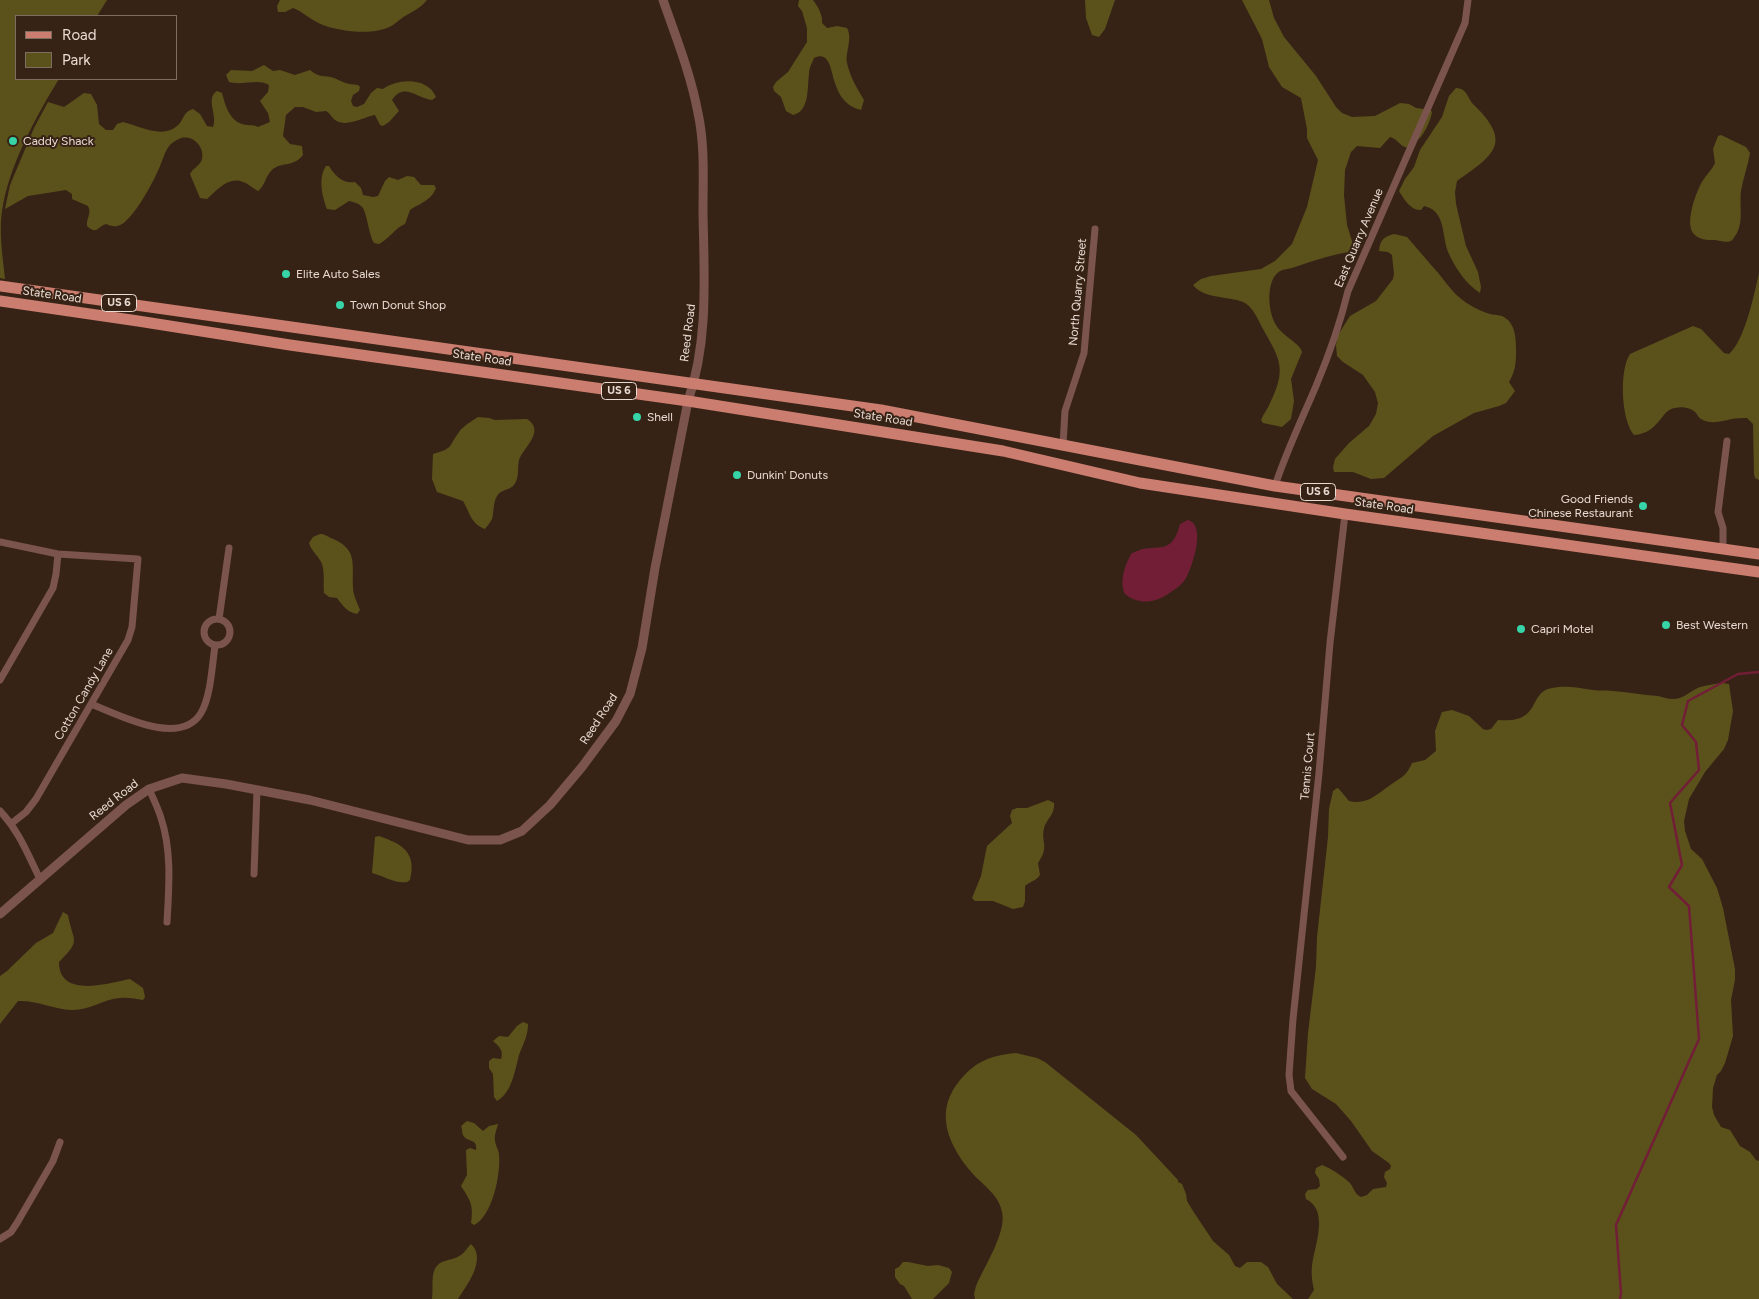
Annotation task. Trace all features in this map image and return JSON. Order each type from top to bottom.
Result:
[{"type":"main road","name":"State Road","points":[[0,286],[881,410],[1274,486],[1759,554]]},
{"type":"main road","name":"State Road","points":[[0,301],[290,346],[688,400],[1003,451],[1140,483],[1345,514],[1759,572]]},
{"type":"street","name":"Reed Road","points":[[0,914],[126,805],[149,789],[182,778],[257,790],[348,809],[468,840],[500,840],[522,831],[550,805],[598,746],[616,721],[630,694],[642,648],[655,568],[688,400],[694,384],[702,329],[704,298],[701,130],[694,96],[663,0]]},
{"type":"street","name":"East Quarry Avenue","points":[[1274,486],[1284,457],[1314,391],[1336,333],[1348,291],[1465,23],[1468,0]]},
{"type":"street","name":"North Quarry Street","points":[[1063,445],[1065,411],[1084,353],[1095,229]]},
{"type":"street","points":[[1003,451],[1008,434]]},
{"type":"street","points":[[1723,549],[1722,528],[1718,512],[1727,441]]},
{"type":"street","points":[[1382,519],[1385,501]]},
{"type":"street","name":"Tennis Court","points":[[1343,1157],[1291,1092],[1290,1075],[1293,1019],[1319,773],[1330,643],[1345,514]]},
{"type":"street","points":[[1564,545],[1567,527]]},
{"type":"street","points":[[0,542],[58,554],[53,588],[0,680]]},
{"type":"street","points":[[219,619],[228,548]]},
{"type":"street","name":"Cotton Candy Lane","points":[[12,823],[26,812],[36,799],[128,640],[132,627],[138,560],[58,554]]},
{"type":"street","points":[[219,619],[226,623],[230,630],[230,635],[226,642],[215,646],[207,642],[204,630],[208,623],[219,619]]},
{"type":"street","points":[[91,704],[146,726],[178,728],[191,723],[200,714],[207,697],[215,646]]},
{"type":"street","points":[[149,789],[161,817],[168,848],[167,922]]},
{"type":"street","points":[[254,874],[257,790]]},
{"type":"street","points":[[0,811],[12,823],[40,880]]},
{"type":"street","points":[[0,1240],[11,1232],[17,1223],[53,1161],[60,1142]]},
{"type":"green space","name":"Caddy Shack","points":[[0,0],[107,0],[98,15],[15,15],[15,80],[58,80],[22,147],[8,184],[1,221],[1,243],[5,279],[0,278]]},
{"type":"green space","points":[[280,0],[427,0],[393,25],[377,31],[358,32],[339,30],[323,25],[293,8],[285,12],[278,12],[277,6]]},
{"type":"green space","points":[[799,0],[813,0],[820,11],[822,23],[827,28],[837,26],[847,28],[849,41],[847,63],[852,78],[864,100],[861,110],[854,108],[841,96],[827,59],[819,56],[814,58],[810,70],[807,98],[798,113],[793,115],[786,111],[781,97],[774,91],[773,87],[776,82],[788,72],[807,42],[807,28],[802,11],[798,6]]},
{"type":"green space","points":[[1085,0],[1115,0],[1105,29],[1099,37],[1092,35],[1086,18]]},
{"type":"green space","points":[[1242,0],[1269,0],[1274,18],[1284,37],[1316,76],[1342,113],[1352,117],[1375,116],[1400,103],[1431,110],[1432,113],[1424,133],[1408,148],[1390,137],[1380,148],[1357,146],[1351,152],[1345,170],[1344,195],[1347,225],[1355,251],[1282,270],[1275,275],[1269,297],[1273,320],[1282,333],[1298,346],[1302,352],[1291,379],[1294,401],[1291,419],[1282,427],[1263,423],[1261,420],[1275,391],[1280,373],[1274,348],[1255,314],[1243,302],[1203,293],[1193,285],[1201,279],[1211,276],[1261,269],[1275,261],[1292,244],[1307,207],[1318,160],[1307,138],[1301,98],[1282,87],[1269,67],[1262,39]]},
{"type":"green space","points":[[264,65],[273,71],[280,70],[295,75],[310,70],[319,75],[358,85],[360,87],[359,91],[353,95],[351,101],[353,106],[357,107],[364,104],[371,93],[377,88],[383,89],[389,85],[404,81],[412,81],[426,86],[432,90],[436,97],[432,100],[410,92],[401,92],[392,100],[399,111],[383,126],[380,125],[375,115],[345,123],[335,120],[326,111],[316,112],[303,107],[295,107],[286,115],[283,136],[290,144],[302,146],[303,155],[295,162],[275,168],[269,173],[258,191],[245,183],[233,181],[223,185],[207,199],[200,198],[190,174],[202,159],[201,150],[199,145],[192,139],[184,138],[171,144],[142,200],[123,224],[113,226],[106,224],[95,230],[90,229],[87,226],[88,206],[72,199],[72,194],[66,190],[28,196],[5,209],[10,185],[34,128],[48,102],[64,107],[84,93],[91,94],[97,105],[99,124],[106,130],[113,130],[117,124],[123,122],[160,132],[174,128],[180,123],[186,113],[193,109],[200,114],[207,126],[213,127],[212,98],[217,91],[222,93],[228,111],[234,119],[242,124],[258,127],[270,122],[268,113],[260,101],[268,92],[269,85],[260,82],[229,82],[226,75],[231,70],[252,71]]},
{"type":"green space","points":[[1456,88],[1465,92],[1486,118],[1493,129],[1496,139],[1494,148],[1489,156],[1457,181],[1455,192],[1466,246],[1478,272],[1481,287],[1480,293],[1458,271],[1447,247],[1440,219],[1436,213],[1424,206],[1421,210],[1414,209],[1399,191],[1414,167],[1420,150],[1442,117],[1449,96]]},
{"type":"green space","points":[[1721,135],[1746,147],[1750,153],[1741,191],[1739,228],[1732,241],[1727,242],[1706,240],[1698,237],[1693,233],[1690,222],[1692,207],[1697,193],[1715,163],[1713,149],[1718,136]]},
{"type":"green space","points":[[326,166],[329,166],[343,180],[355,182],[361,188],[363,195],[373,197],[378,196],[389,177],[398,180],[407,176],[414,177],[421,185],[434,185],[436,188],[428,199],[410,210],[405,224],[383,242],[379,244],[374,243],[365,212],[360,205],[349,201],[335,210],[327,209],[322,193],[321,181]]},
{"type":"green space","points":[[1394,234],[1407,237],[1452,291],[1463,301],[1482,311],[1502,316],[1510,322],[1515,335],[1516,362],[1509,382],[1515,391],[1506,403],[1474,413],[1433,436],[1384,478],[1371,479],[1353,472],[1334,472],[1335,459],[1349,443],[1369,426],[1376,414],[1378,403],[1375,392],[1363,375],[1337,356],[1336,345],[1338,335],[1350,316],[1376,301],[1393,279],[1392,255],[1388,252],[1379,251],[1383,239]]},
{"type":"green space","points":[[1759,273],[1759,480],[1755,478],[1754,474],[1753,424],[1747,418],[1709,422],[1700,419],[1692,410],[1678,407],[1666,413],[1649,430],[1634,435],[1626,418],[1623,383],[1626,361],[1630,354],[1693,326],[1701,329],[1724,353],[1729,354],[1740,339],[1752,305]]},
{"type":"green space","points":[[478,417],[495,420],[527,419],[534,429],[532,440],[519,460],[515,483],[497,496],[492,519],[485,529],[480,527],[471,518],[463,501],[437,492],[432,479],[433,454],[448,448],[461,430]]},
{"type":"green space","points":[[320,534],[340,542],[350,552],[353,564],[354,593],[360,610],[357,614],[343,606],[337,598],[329,597],[324,593],[322,564],[309,543],[313,537]]},
{"type":"green space","points":[[1722,683],[1729,684],[1733,711],[1728,740],[1724,749],[1705,772],[1689,799],[1684,821],[1691,849],[1702,859],[1717,888],[1723,908],[1735,969],[1731,1000],[1733,1036],[1725,1063],[1717,1075],[1713,1088],[1712,1107],[1721,1127],[1730,1130],[1740,1146],[1759,1161],[1759,1299],[1308,1299],[1314,1290],[1312,1269],[1319,1220],[1317,1212],[1306,1199],[1305,1194],[1308,1190],[1317,1189],[1320,1186],[1319,1179],[1315,1173],[1316,1168],[1322,1165],[1336,1172],[1349,1182],[1361,1197],[1367,1195],[1373,1189],[1386,1187],[1385,1172],[1391,1166],[1372,1151],[1351,1121],[1336,1104],[1312,1089],[1305,1078],[1329,809],[1333,791],[1337,788],[1349,801],[1361,802],[1375,796],[1400,778],[1408,771],[1412,763],[1425,760],[1436,751],[1435,731],[1442,712],[1452,710],[1469,716],[1486,730],[1491,729],[1498,720],[1512,720],[1522,717],[1528,713],[1539,695],[1552,688],[1572,687],[1677,699],[1700,687]]},
{"type":"green space","points":[[1048,800],[1054,803],[1054,806],[1053,812],[1045,825],[1043,835],[1044,851],[1038,863],[1040,875],[1025,886],[1023,907],[1013,909],[993,901],[975,901],[972,898],[981,876],[987,846],[1012,823],[1010,816],[1012,810],[1027,808]]},
{"type":"green space","points":[[379,836],[395,842],[406,851],[412,870],[410,880],[407,882],[394,881],[372,873],[375,837]]},
{"type":"green space","points":[[63,912],[68,915],[74,940],[71,949],[59,962],[61,974],[67,981],[76,985],[87,986],[130,979],[143,988],[145,997],[143,1000],[126,998],[108,1000],[78,1010],[18,1001],[0,1024],[0,976],[36,943],[53,933]]},
{"type":"green space","points":[[523,1022],[528,1024],[527,1032],[512,1081],[506,1093],[497,1101],[494,1097],[493,1074],[489,1068],[489,1061],[493,1058],[501,1059],[502,1054],[499,1047],[493,1041],[499,1036],[508,1037]]},
{"type":"green space","points":[[1016,1053],[1045,1062],[1136,1135],[1178,1182],[1182,1184],[1187,1201],[1193,1211],[1213,1241],[1229,1255],[1235,1266],[1240,1268],[1247,1262],[1261,1262],[1268,1267],[1277,1284],[1293,1299],[975,1299],[976,1286],[998,1239],[1003,1220],[1002,1212],[998,1201],[991,1191],[965,1164],[952,1142],[946,1119],[947,1107],[950,1096],[957,1084],[969,1070],[990,1058]]},
{"type":"green space","points":[[467,1121],[474,1123],[483,1131],[489,1126],[498,1124],[495,1134],[499,1155],[497,1183],[486,1213],[474,1225],[471,1223],[472,1212],[470,1203],[461,1186],[467,1175],[466,1150],[470,1148],[476,1150],[474,1142],[467,1139],[463,1134],[461,1126]]},
{"type":"green space","points":[[471,1244],[477,1257],[476,1264],[474,1272],[458,1299],[432,1299],[433,1275],[437,1265],[461,1255]]},
{"type":"green space","points":[[903,1262],[928,1266],[938,1265],[949,1268],[952,1272],[949,1283],[933,1299],[912,1299],[904,1286],[895,1277],[895,1269]]},
{"type":"shaded area","points":[[1188,520],[1193,523],[1197,537],[1195,554],[1183,582],[1168,594],[1152,601],[1130,598],[1123,589],[1123,579],[1131,554],[1147,548],[1167,546],[1172,542],[1180,524]]},
{"type":"waterway","points":[[1620,1299],[1616,1225],[1699,1039],[1689,906],[1669,887],[1682,865],[1670,803],[1699,770],[1696,742],[1682,725],[1688,701],[1738,674],[1759,672]]},
{"type":"place","name":"Caddy Shack","points":[[13,141]]},
{"type":"place","name":"Elite Auto Sales","points":[[286,274]]},
{"type":"place","name":"Town Donut Shop","points":[[340,305]]},
{"type":"place","name":"Shell","points":[[637,417]]},
{"type":"place","name":"Dunkin' Donuts","points":[[737,475]]},
{"type":"place","name":"Good Friends Chinese Restaurant","points":[[1643,506]]},
{"type":"place","name":"Best Western","points":[[1666,625]]},
{"type":"place","name":"Capri Motel","points":[[1521,629]]}]
